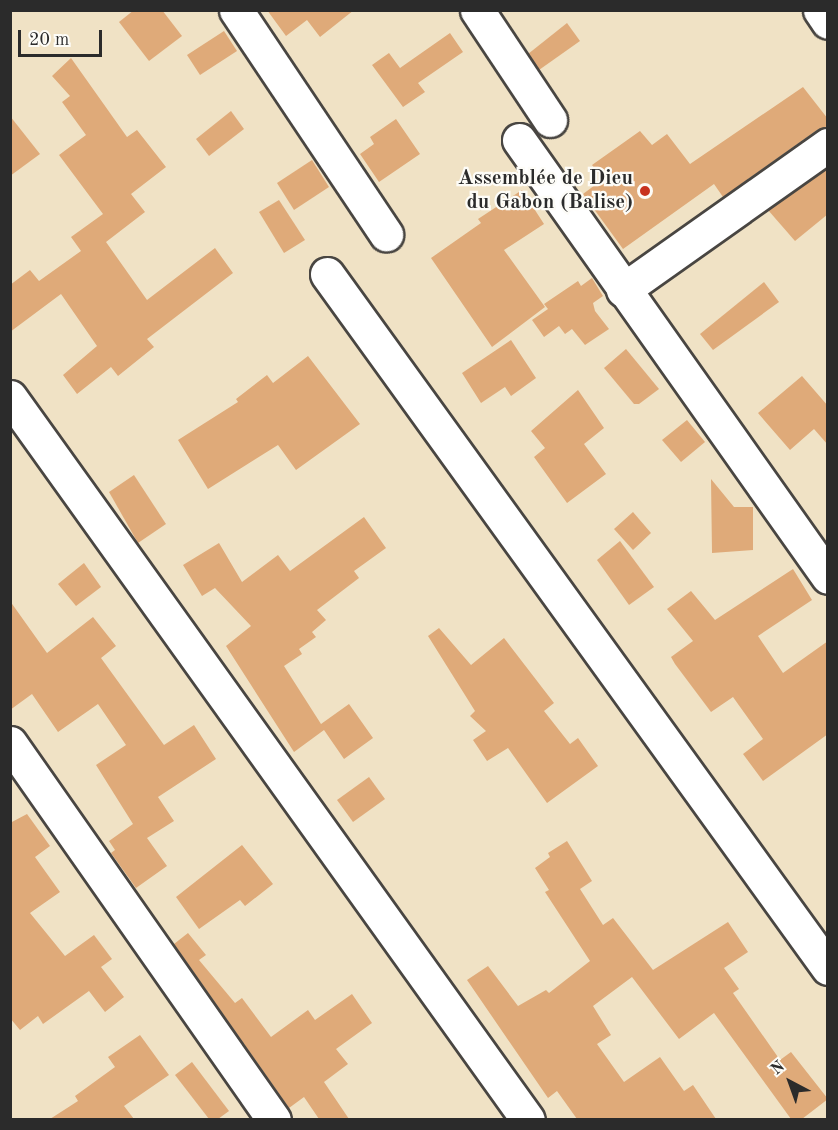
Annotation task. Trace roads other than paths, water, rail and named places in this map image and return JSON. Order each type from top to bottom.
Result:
[{"type":"street","points":[[236,10],[386,234]]},
{"type":"street","points":[[477,10],[550,120]]},
{"type":"street","points":[[820,10],[828,22]]},
{"type":"street","points":[[519,140],[622,290],[828,577]]},
{"type":"street","points":[[622,290],[828,145]]},
{"type":"street","points":[[327,274],[828,968]]},
{"type":"street","points":[[10,397],[528,1119]]},
{"type":"street","points":[[10,743],[274,1119]]},
{"type":"place","name":"Assemblée de Dieu du Gabon (Balise)","points":[[645,191]]}]
